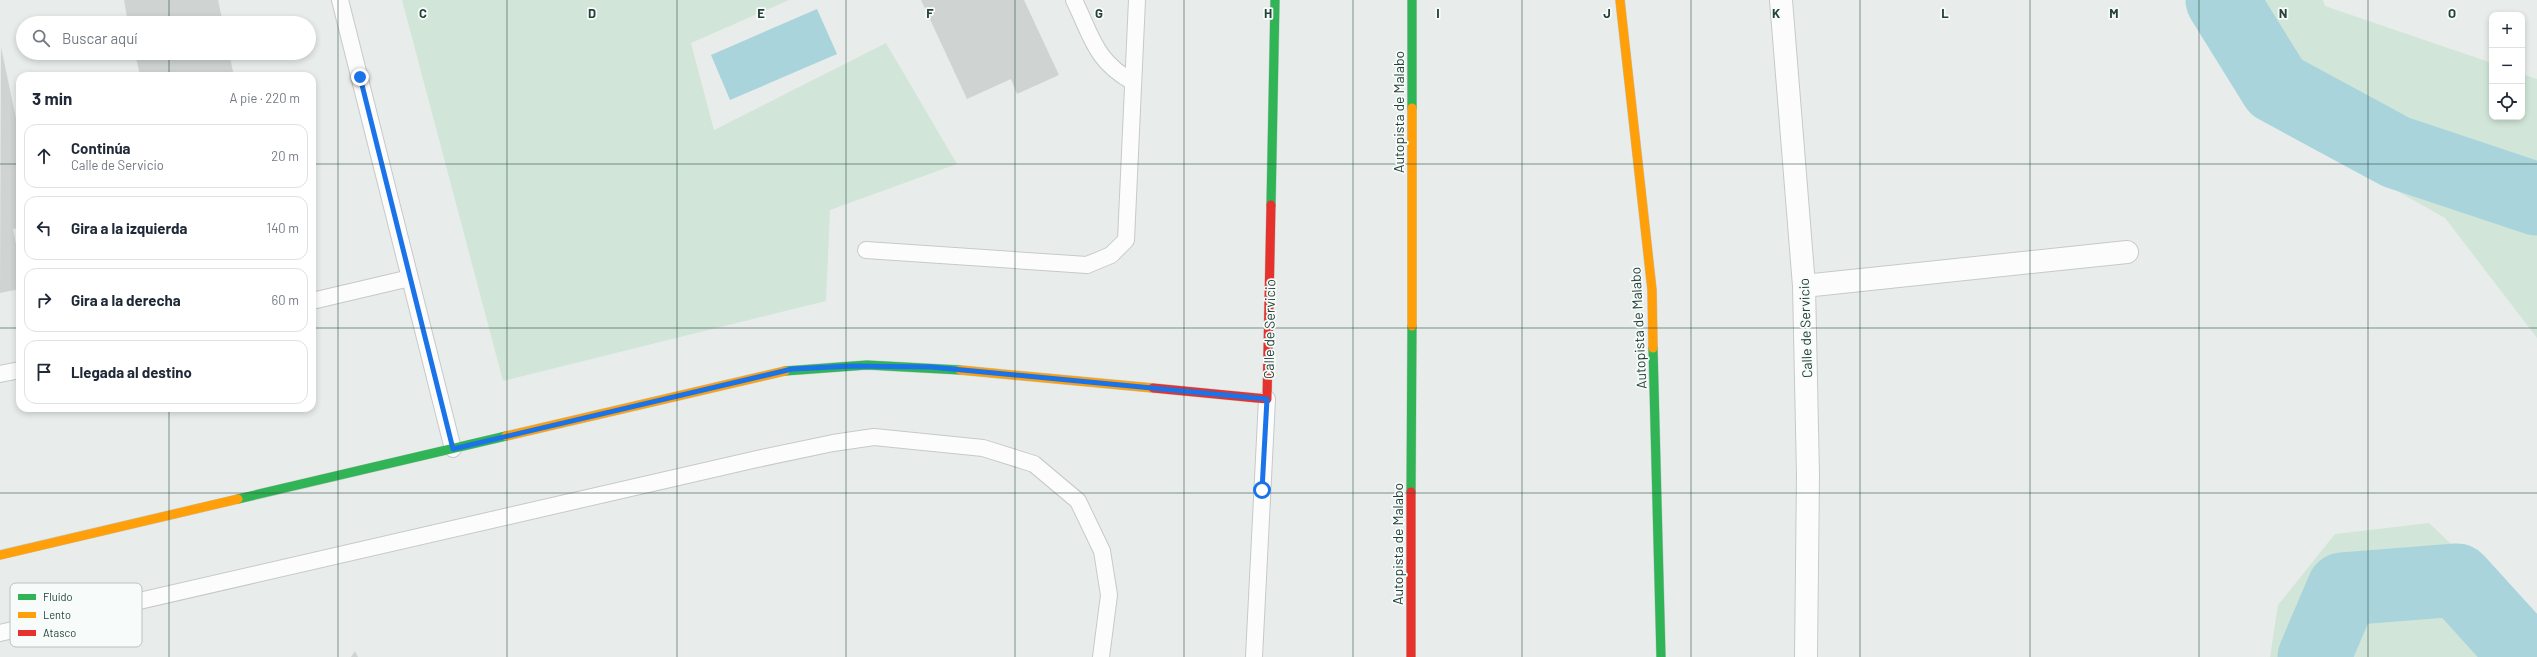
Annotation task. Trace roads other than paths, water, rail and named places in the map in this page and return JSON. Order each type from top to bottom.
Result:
[{"type":"main road","name":"Calle de Servicio","points":[[1267,399],[1275,0]]},
{"type":"main road","name":"Autopista de Malabo","points":[[1411,657],[1412,0]]},
{"type":"main road","name":"Autopista de Malabo","points":[[1620,0],[1652,290],[1661,657]]},
{"type":"main road","points":[[0,555],[792,369],[852,366],[931,367],[1267,399]]},
{"type":"street","name":"Calle de Servicio","points":[[1781,0],[1804,286],[1808,475],[1806,657]]},
{"type":"street","points":[[1804,286],[2127,252]]},
{"type":"lane","points":[[340,0],[453,449]]},
{"type":"lane","points":[[1074,0],[1098,54],[1115,72],[1133,82]]},
{"type":"lane","points":[[866,250],[1086,265],[1111,255],[1126,240],[1137,0]]},
{"type":"lane","points":[[316,300],[410,278]]},
{"type":"lane","points":[[0,374],[16,371]]},
{"type":"lane","name":"Calle de Servicio","points":[[1254,657],[1267,399]]},
{"type":"lane","points":[[142,600],[757,459],[833,443],[874,437],[983,448],[1034,464],[1078,501],[1102,550],[1109,595],[1101,657]]},
{"type":"lane","points":[[0,633],[10,631]]},
{"type":"water","points":[[817,9],[837,54],[730,100],[711,55]]},
{"type":"waterway","points":[[2222,0],[2276,87],[2396,152],[2537,199]]},
{"type":"waterway","points":[[2314,657],[2343,589],[2457,580],[2517,646],[2531,657]]}]
